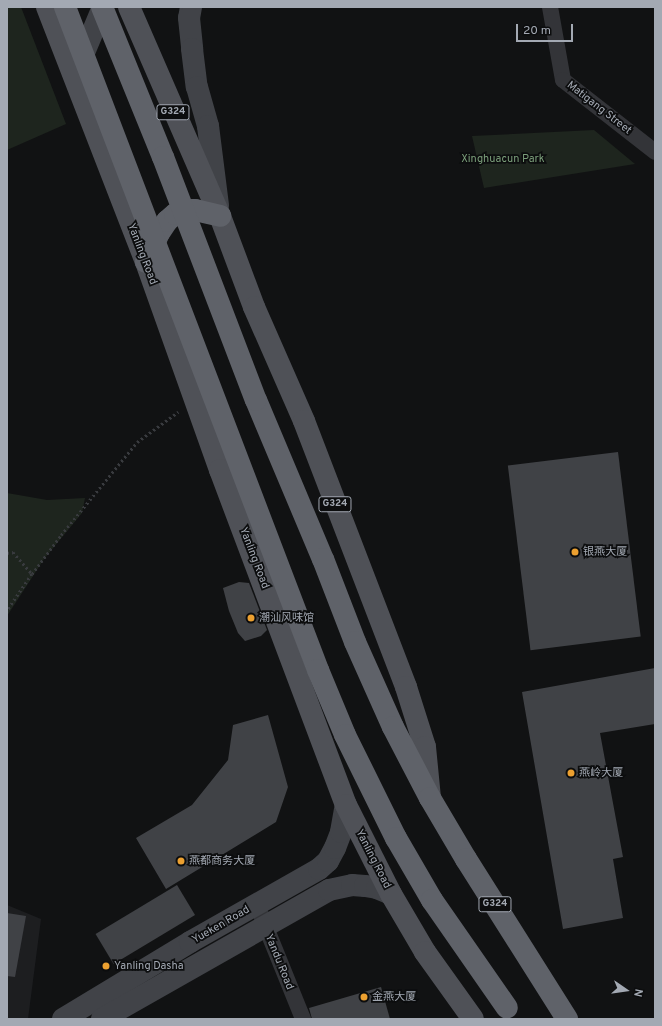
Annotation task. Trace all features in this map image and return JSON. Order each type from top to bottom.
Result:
[{"type":"highway","points":[[65,7],[307,640],[345,734],[396,838],[428,893],[511,1014]]},
{"type":"highway","points":[[105,7],[256,400],[323,559],[376,692],[430,798]]},
{"type":"highway","points":[[146,262],[158,233],[167,220],[174,214],[184,210],[196,210],[220,216]]},
{"type":"highway","name":"G324","points":[[430,798],[466,859],[567,1019]]},
{"type":"main road","name":"Yanling Road","points":[[47,7],[73,78],[146,262],[196,403],[346,805],[391,894],[429,958],[473,1019]]},
{"type":"main road","points":[[73,78],[105,7]]},
{"type":"main road","name":"G324","points":[[129,7],[220,216],[254,307],[304,421],[406,687],[425,747],[430,798]]},
{"type":"main road","points":[[191,7],[189,18],[197,87],[208,126],[220,216]]},
{"type":"main road","name":"Yueken Road","points":[[63,1019],[319,869],[328,861],[341,832],[346,805]]},
{"type":"main road","name":"Yueken Road","points":[[102,1019],[329,890],[352,885],[377,888],[391,894]]},
{"type":"street","name":"Matigang Street","points":[[550,7],[563,80],[655,152]]},
{"type":"street","name":"Yandu Road","points":[[257,905],[303,1019]]},
{"type":"path","points":[[7,611],[61,535],[137,442],[170,417],[196,403]]},
{"type":"path","points":[[7,553],[13,552],[32,574]]},
{"type":"shaded area","points":[[7,905],[41,919],[28,1019],[7,1019]]},
{"type":"green space","points":[[7,7],[21,7],[66,124],[7,150]]},
{"type":"green space","name":"Xinghuacun Park","points":[[594,130],[635,164],[484,188],[472,136]]},
{"type":"green space","points":[[7,493],[47,500],[85,498],[82,513],[44,559],[7,616]]},
{"type":"building","name":"银燕大厦","points":[[618,452],[641,637],[530,650],[508,466]]},
{"type":"building","name":"潮汕风味馆","points":[[239,582],[249,583],[267,630],[261,636],[245,641],[238,633],[229,611],[223,588]]},
{"type":"building","name":"燕岭大厦","points":[[655,668],[655,724],[600,733],[623,857],[613,859],[623,918],[563,929],[522,692]]},
{"type":"building","name":"燕都商务大厦","points":[[268,715],[288,787],[276,822],[166,889],[136,838],[192,805],[228,760],[233,725]]},
{"type":"building","points":[[177,885],[195,915],[114,964],[96,934]]},
{"type":"building","points":[[7,913],[26,916],[15,977],[7,976]]},
{"type":"building","name":"金燕大厦","points":[[381,987],[390,1019],[312,1019],[309,1008]]},
{"type":"place","name":"银燕大厦","points":[[575,552]]},
{"type":"place","name":"潮汕风味馆","points":[[251,618]]},
{"type":"place","name":"燕岭大厦","points":[[571,773]]},
{"type":"place","name":"燕都商务大厦","points":[[181,861]]},
{"type":"place","name":"Yanling Dasha","points":[[106,966]]},
{"type":"place","name":"金燕大厦","points":[[364,997]]}]
